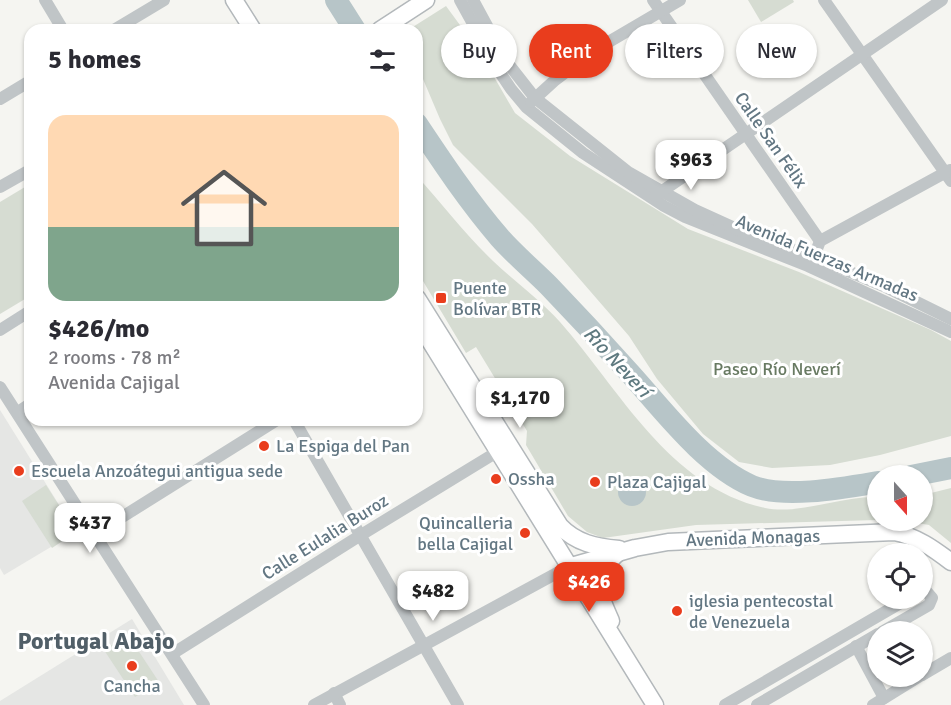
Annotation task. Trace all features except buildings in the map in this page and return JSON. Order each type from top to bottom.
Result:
[{"type":"main road","points":[[223,0],[237,24]]},
{"type":"main road","points":[[234,0],[249,24]]},
{"type":"main road","points":[[388,24],[426,0]]},
{"type":"main road","points":[[423,307],[560,526],[568,535],[591,545],[627,550]]},
{"type":"main road","points":[[423,334],[655,705]]},
{"type":"main road","name":"Avenida Monagas","points":[[568,567],[627,550],[668,542],[894,532],[913,537],[951,562]]},
{"type":"main road","points":[[627,550],[603,568],[598,585],[612,623],[642,683]]},
{"type":"main road","name":"Avenida Monagas","points":[[936,551],[951,571]]},
{"type":"street","points":[[45,0],[59,24]]},
{"type":"street","points":[[124,24],[164,0]]},
{"type":"street","name":"Avenida Fuerzas Armadas","points":[[460,0],[499,71],[531,102],[549,111],[656,195],[811,261],[951,332]]},
{"type":"street","name":"Avenida Fuerzas Armadas","points":[[473,0],[531,102]]},
{"type":"street","name":"Calle San Félix","points":[[653,0],[820,241]]},
{"type":"street","points":[[531,102],[595,50],[680,0]]},
{"type":"street","points":[[811,261],[820,241],[949,174],[824,0]]},
{"type":"street","points":[[656,195],[942,0]]},
{"type":"street","points":[[0,99],[24,85]]},
{"type":"street","points":[[0,187],[24,173]]},
{"type":"street","name":"Avenida Fuerzas Armadas","points":[[811,261],[886,287],[951,320]]},
{"type":"street","points":[[0,330],[24,315]]},
{"type":"street","points":[[0,387],[24,422]]},
{"type":"street","points":[[18,412],[24,408]]},
{"type":"street","points":[[27,426],[204,705]]},
{"type":"street","points":[[95,534],[267,426]]},
{"type":"street","points":[[297,426],[458,705]]},
{"type":"street","name":"Calle Eulalia Buroz","points":[[172,654],[497,452]]},
{"type":"street","points":[[314,705],[568,567]]},
{"type":"street","points":[[725,705],[890,609]]},
{"type":"street","points":[[901,621],[922,609]]},
{"type":"street","points":[[757,705],[867,640]]},
{"type":"street","points":[[856,646],[884,698]]},
{"type":"street","points":[[933,669],[951,658]]},
{"type":"street","points":[[873,705],[902,687]]},
{"type":"street","points":[[334,693],[340,705]]},
{"type":"shaded area","name":"Escuela Anzoátegui antigua sede","points":[[0,410],[76,532],[4,575],[0,568]]},
{"type":"shaded area","points":[[632,478],[642,482],[646,492],[642,502],[632,506],[622,502],[618,492],[622,482]]},
{"type":"shaded area","points":[[132,619],[184,705],[0,705],[0,701]]},
{"type":"green space","points":[[748,0],[793,0],[794,2],[761,22]]},
{"type":"green space","name":"Paseo Río Neverí","points":[[446,6],[459,24],[441,24],[441,78],[495,78],[515,113],[570,156],[688,229],[799,272],[951,341],[951,436],[880,455],[830,465],[772,468],[739,462],[703,434],[657,379],[629,336],[532,224],[453,145],[423,79],[423,24],[418,24]]},
{"type":"green space","points":[[423,183],[483,251],[560,322],[649,433],[701,480],[731,497],[765,508],[792,509],[867,497],[867,520],[696,525],[603,538],[587,532],[568,516],[526,445],[527,431],[476,347],[466,353],[423,281]]},
{"type":"green space","points":[[24,188],[24,300],[0,314],[0,202]]},
{"type":"green space","points":[[46,485],[76,532],[52,548],[22,501]]},
{"type":"green space","points":[[951,488],[951,543],[933,528],[933,492]]},
{"type":"green space","name":"Cancha","points":[[128,635],[159,682],[135,697],[104,650]]},
{"type":"waterway","name":"Río Neverí","points":[[336,0],[351,24]]},
{"type":"waterway","name":"Río Neverí","points":[[423,133],[467,196],[500,238],[549,286],[684,434],[717,464],[734,477],[752,486],[780,492],[814,491],[867,484]]},
{"type":"waterway","name":"Río Neverí","points":[[933,472],[951,468]]},
{"type":"place","name":"Puente Bolívar BTR","points":[[441,298]]},
{"type":"place","name":"La Espiga del Pan","points":[[264,446]]},
{"type":"place","name":"Escuela Anzoátegui antigua sede","points":[[19,471]]},
{"type":"place","name":"Ossha","points":[[496,479]]},
{"type":"place","name":"Plaza Cajigal","points":[[595,482]]},
{"type":"place","name":"Quincalleria bella Cajigal","points":[[525,533]]},
{"type":"place","name":"iglesia pentecostal de Venezuela","points":[[677,611]]},
{"type":"place","name":"Cancha","points":[[132,666]]},
{"type":"district","name":"Portugal Abajo","points":[[96,641]]}]
